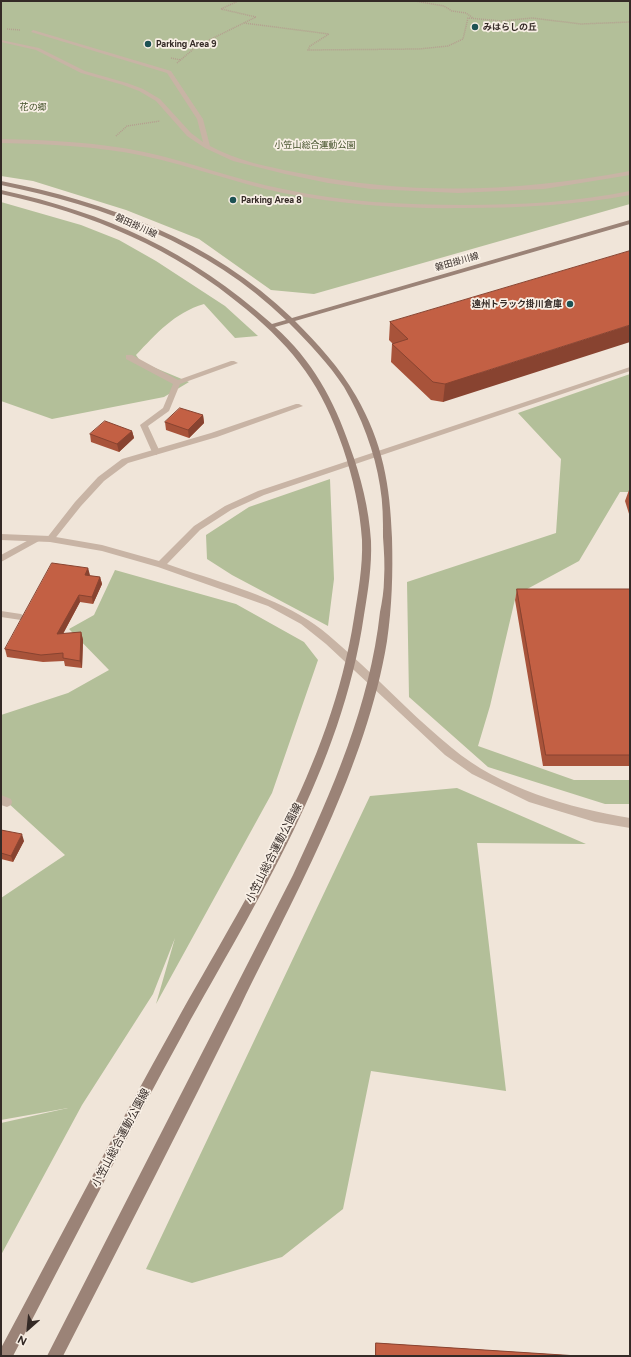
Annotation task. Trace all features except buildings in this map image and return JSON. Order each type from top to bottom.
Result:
[{"type":"main road","name":"磐田掛川線","points":[[1,183],[79,202],[114,214],[176,239],[233,272],[261,292],[290,320]]},
{"type":"main road","name":"磐田掛川線","points":[[1,192],[71,210],[102,221],[160,247],[221,285],[271,326],[630,222]]},
{"type":"main road","points":[[55,1356],[203,1068],[301,870],[338,787],[364,716],[384,636],[389,592],[390,543],[383,476],[368,430],[353,396],[324,356],[290,320]]},
{"type":"main road","name":"小笠山総合運動公園線","points":[[5,1356],[166,1052],[286,834],[316,766],[343,693],[359,629],[366,543],[363,507],[341,428],[326,393],[303,360],[271,326]]},
{"type":"street","points":[[33,31],[169,72],[200,119],[208,147]]},
{"type":"street","points":[[1,41],[41,51],[82,72],[133,87],[149,94],[168,108],[174,119],[195,141],[222,156],[295,174],[342,183],[415,191],[469,192],[535,189],[580,183],[630,173]]},
{"type":"street","points":[[1,141],[50,142],[103,147],[157,157],[283,191],[358,202],[426,206],[485,206],[565,203],[630,193]]},
{"type":"street","points":[[129,357],[176,383],[234,363]]},
{"type":"street","points":[[161,565],[198,528],[228,508],[261,493],[630,369]]},
{"type":"street","points":[[156,452],[144,425],[166,409],[176,383]]},
{"type":"street","points":[[50,539],[78,504],[101,479],[125,461],[214,436],[299,406]]},
{"type":"street","points":[[1,537],[50,539],[102,548],[161,565],[271,604],[304,622],[330,641],[449,752],[476,770],[510,788],[542,802],[595,817],[630,824]]},
{"type":"street","points":[[1,559],[36,539]]},
{"type":"street","points":[[1,614],[21,617]]},
{"type":"path","points":[[171,58],[181,60],[197,46],[256,17],[221,9],[236,2],[234,1]]},
{"type":"path","points":[[414,1],[444,6],[452,11],[466,13],[473,18]]},
{"type":"path","points":[[244,23],[329,34],[310,46],[308,50],[419,49],[448,46],[463,39],[468,18],[502,21],[532,18],[581,24],[630,22]]},
{"type":"path","points":[[1,28],[33,31]]},
{"type":"path","points":[[103,147],[127,126],[174,119]]},
{"type":"green space","name":"小笠山総合運動公園","points":[[1,1],[630,1],[630,204],[314,294],[271,290],[199,239],[126,210],[33,181],[1,176]]},
{"type":"green space","points":[[1,202],[81,225],[119,240],[156,261],[225,306],[258,336],[235,338],[204,304],[175,318],[136,355],[141,362],[189,382],[164,397],[52,419],[1,401]]},
{"type":"green space","points":[[630,374],[630,492],[620,492],[579,561],[516,595],[490,706],[478,746],[574,780],[630,780],[630,804],[605,804],[488,767],[409,697],[407,582],[556,533],[561,459],[518,413]]},
{"type":"green space","points":[[330,479],[334,579],[328,626],[232,575],[207,559],[206,535],[249,507]]},
{"type":"green space","points":[[115,570],[236,604],[304,642],[318,660],[272,793],[156,1004],[175,938],[153,994],[82,1105],[1,1255],[1,1123],[68,1108],[1,1120],[1,898],[65,855],[7,802],[1,800],[1,715],[68,693],[109,670],[69,629],[94,615]]},
{"type":"green space","points":[[457,788],[586,844],[477,843],[506,1091],[371,1071],[343,1209],[282,1257],[192,1283],[146,1269],[370,796]]},
{"type":"place","name":"みはらしの丘","points":[[475,27]]},
{"type":"place","name":"Parking Area 9","points":[[148,44]]},
{"type":"place","name":"Parking Area 8","points":[[233,200]]},
{"type":"place","name":"遠州トラック掛川倉庫","points":[[570,304]]},
{"type":"park label","name":"花の郷","points":[[33,107]]}]
